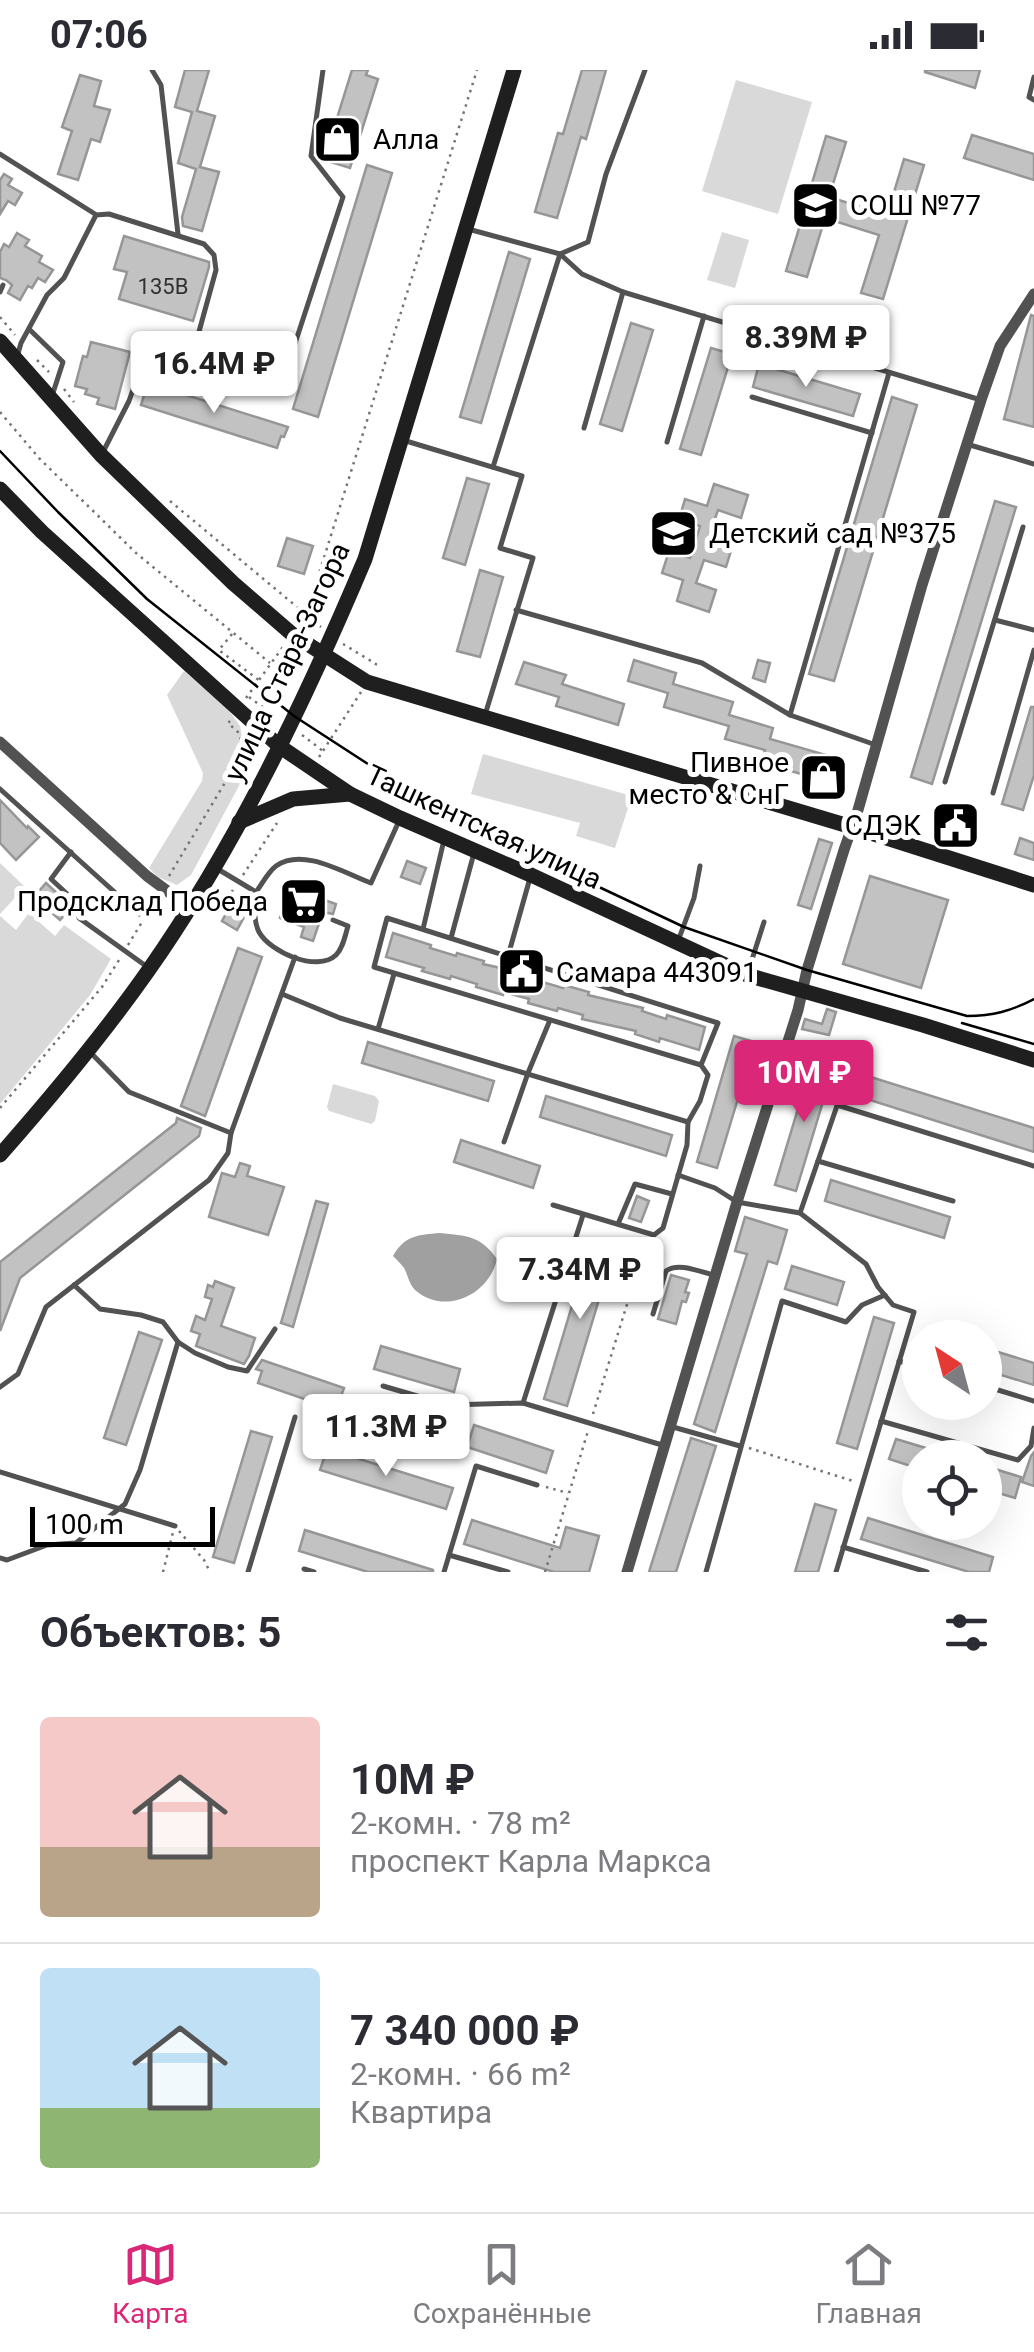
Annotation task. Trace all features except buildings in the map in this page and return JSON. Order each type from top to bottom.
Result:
[{"type":"main road","name":"улица Стара-Загора","points":[[0,1155],[89,1051],[150,969],[239,822],[324,654],[365,559],[514,70]]},
{"type":"main road","points":[[0,340],[102,455],[232,582],[292,634],[367,682],[1034,884]]},
{"type":"main road","name":"Ташкентская улица","points":[[0,489],[69,557],[278,746],[350,794],[747,975],[1034,1060]]},
{"type":"main road","points":[[239,822],[293,799],[350,794]]},
{"type":"street","points":[[626,1572],[803,992],[922,584],[1000,346],[1034,294]]},
{"type":"street","points":[[0,742],[147,876],[189,908]]},
{"type":"lane","points":[[152,70],[161,85],[178,235]]},
{"type":"lane","points":[[102,455],[141,367],[173,353],[266,383],[286,370],[343,196],[312,156],[322,70]]},
{"type":"lane","points":[[494,467],[560,254],[588,242],[606,174],[645,70]]},
{"type":"lane","points":[[1034,77],[1029,97],[1034,100]]},
{"type":"lane","points":[[0,154],[96,215],[109,214],[204,244],[214,255],[216,270],[192,357]]},
{"type":"lane","points":[[16,360],[47,295],[64,278],[96,215]]},
{"type":"lane","points":[[465,229],[560,254],[582,274],[623,292],[981,400]]},
{"type":"lane","points":[[584,428],[623,292]]},
{"type":"lane","points":[[666,442],[704,316]]},
{"type":"lane","points":[[29,329],[63,362],[51,399]]},
{"type":"lane","points":[[790,715],[889,372]]},
{"type":"lane","points":[[752,397],[872,433]]},
{"type":"lane","points":[[403,440],[522,476],[500,548],[533,558],[484,718]]},
{"type":"lane","points":[[968,444],[1034,464]]},
{"type":"lane","points":[[945,782],[1022,526]]},
{"type":"lane","points":[[516,610],[702,663],[790,715],[876,744]]},
{"type":"lane","points":[[994,620],[1034,630]]},
{"type":"lane","points":[[992,793],[1034,650]]},
{"type":"lane","points":[[0,789],[139,914]]},
{"type":"lane","points":[[333,920],[348,926],[340,951],[332,959],[318,964],[295,957],[262,937],[255,922],[256,892],[274,867],[294,858],[318,862],[371,883],[400,818]]},
{"type":"lane","points":[[422,929],[445,837]]},
{"type":"lane","points":[[451,938],[474,850]]},
{"type":"lane","points":[[71,852],[51,880],[78,904],[78,918],[150,969]]},
{"type":"lane","points":[[677,944],[694,898],[700,866]]},
{"type":"lane","points":[[214,867],[256,892]]},
{"type":"lane","points":[[508,956],[531,875]]},
{"type":"lane","points":[[552,1205],[649,1234],[663,1228],[687,1145],[688,1122],[708,1075],[701,1065],[374,967],[387,918],[718,1023],[701,1065]]},
{"type":"lane","points":[[747,975],[764,922]]},
{"type":"lane","points":[[0,1386],[18,1374],[46,1306],[209,1180],[228,1153],[230,1133],[295,957]]},
{"type":"lane","points":[[378,1029],[394,974]]},
{"type":"lane","points":[[282,994],[340,1018],[688,1122]]},
{"type":"lane","points":[[504,1142],[550,1020]]},
{"type":"lane","points":[[89,1051],[130,1092],[230,1133]]},
{"type":"lane","points":[[800,1213],[849,1071]]},
{"type":"lane","points":[[837,1105],[1034,1166]]},
{"type":"lane","points":[[818,1160],[952,1201]]},
{"type":"lane","points":[[678,1175],[715,1188],[738,1202],[800,1213],[866,1264],[878,1288],[893,1305],[914,1312],[836,1572]]},
{"type":"lane","points":[[618,1224],[635,1184],[672,1194]]},
{"type":"lane","points":[[524,1403],[583,1214]]},
{"type":"lane","points":[[653,1314],[669,1268],[677,1266],[716,1275]]},
{"type":"lane","points":[[74,1285],[100,1309],[163,1322],[178,1342],[246,1371],[275,1329]]},
{"type":"lane","points":[[706,1572],[782,1301],[846,1322],[862,1305],[884,1295]]},
{"type":"lane","points":[[0,1558],[8,1560],[48,1545],[76,1543],[125,1504],[140,1470],[178,1342]]},
{"type":"lane","points":[[383,1386],[448,1405],[524,1403],[665,1446]]},
{"type":"lane","points":[[1002,1391],[1034,1400]]},
{"type":"lane","points":[[248,1572],[295,1417]]},
{"type":"lane","points":[[881,1420],[1018,1460],[1032,1447],[1034,1428]]},
{"type":"lane","points":[[670,1426],[741,1446]]},
{"type":"lane","points":[[444,1572],[476,1466],[537,1485]]},
{"type":"lane","points":[[0,1472],[174,1526]]},
{"type":"lane","points":[[843,1547],[927,1572]]},
{"type":"lane","points":[[449,1555],[508,1572]]},
{"type":"lane","points":[[304,1569],[314,1572]]},
{"type":"path","points":[[0,317],[77,406]]},
{"type":"path","points":[[0,412],[40,458],[136,553],[271,664]]},
{"type":"path","points":[[159,491],[332,637],[376,664],[312,768]]},
{"type":"path","points":[[232,632],[219,650],[260,681]]},
{"type":"path","points":[[223,904],[293,799]]},
{"type":"path","points":[[545,1572],[649,1234]]},
{"type":"path","points":[[741,1446],[862,1484]]},
{"type":"path","points":[[537,1485],[569,1494]]},
{"type":"path","points":[[163,1572],[174,1526]]},
{"type":"path","points":[[174,1526],[210,1572]]},
{"type":"shaded area","points":[[736,80],[812,102],[778,214],[702,191]]},
{"type":"shaded area","points":[[722,232],[749,240],[735,288],[707,280]]},
{"type":"shaded area","points":[[184,671],[228,709],[240,726],[248,769],[191,875],[177,885],[158,877],[149,868],[202,781],[203,773],[167,695]]},
{"type":"shaded area","points":[[483,754],[632,796],[615,848],[576,836],[580,823],[471,794]]},
{"type":"shaded area","points":[[0,863],[25,887],[0,914]]},
{"type":"shaded area","points":[[29,913],[55,936],[64,925],[111,959],[90,995],[0,1104],[0,916],[16,930]]},
{"type":"shaded area","points":[[333,1084],[375,1096],[379,1101],[375,1121],[371,1124],[329,1111]]},
{"type":"shaded area","points":[[440,1233],[479,1241],[497,1259],[485,1283],[464,1298],[427,1298],[415,1290],[393,1256],[413,1237]]},
{"type":"tram line","points":[[0,451],[147,599],[294,716],[368,764],[485,829],[684,927],[807,970],[967,1016],[1002,1012],[1034,999]]},
{"type":"tram line","points":[[962,1023],[1034,1044]]},
{"type":"place","name":"Алла","points":[[338,139]]},
{"type":"place","name":"СОШ №77","points":[[815,205]]},
{"type":"place","name":"Детский сад №375","points":[[674,533]]},
{"type":"place","name":"Пивное место & СнГ","points":[[824,778]]},
{"type":"place","name":"СДЭК","points":[[956,825]]},
{"type":"place","name":"Продсклад Победа","points":[[303,901]]},
{"type":"place","name":"Самара 443091","points":[[521,972]]}]
